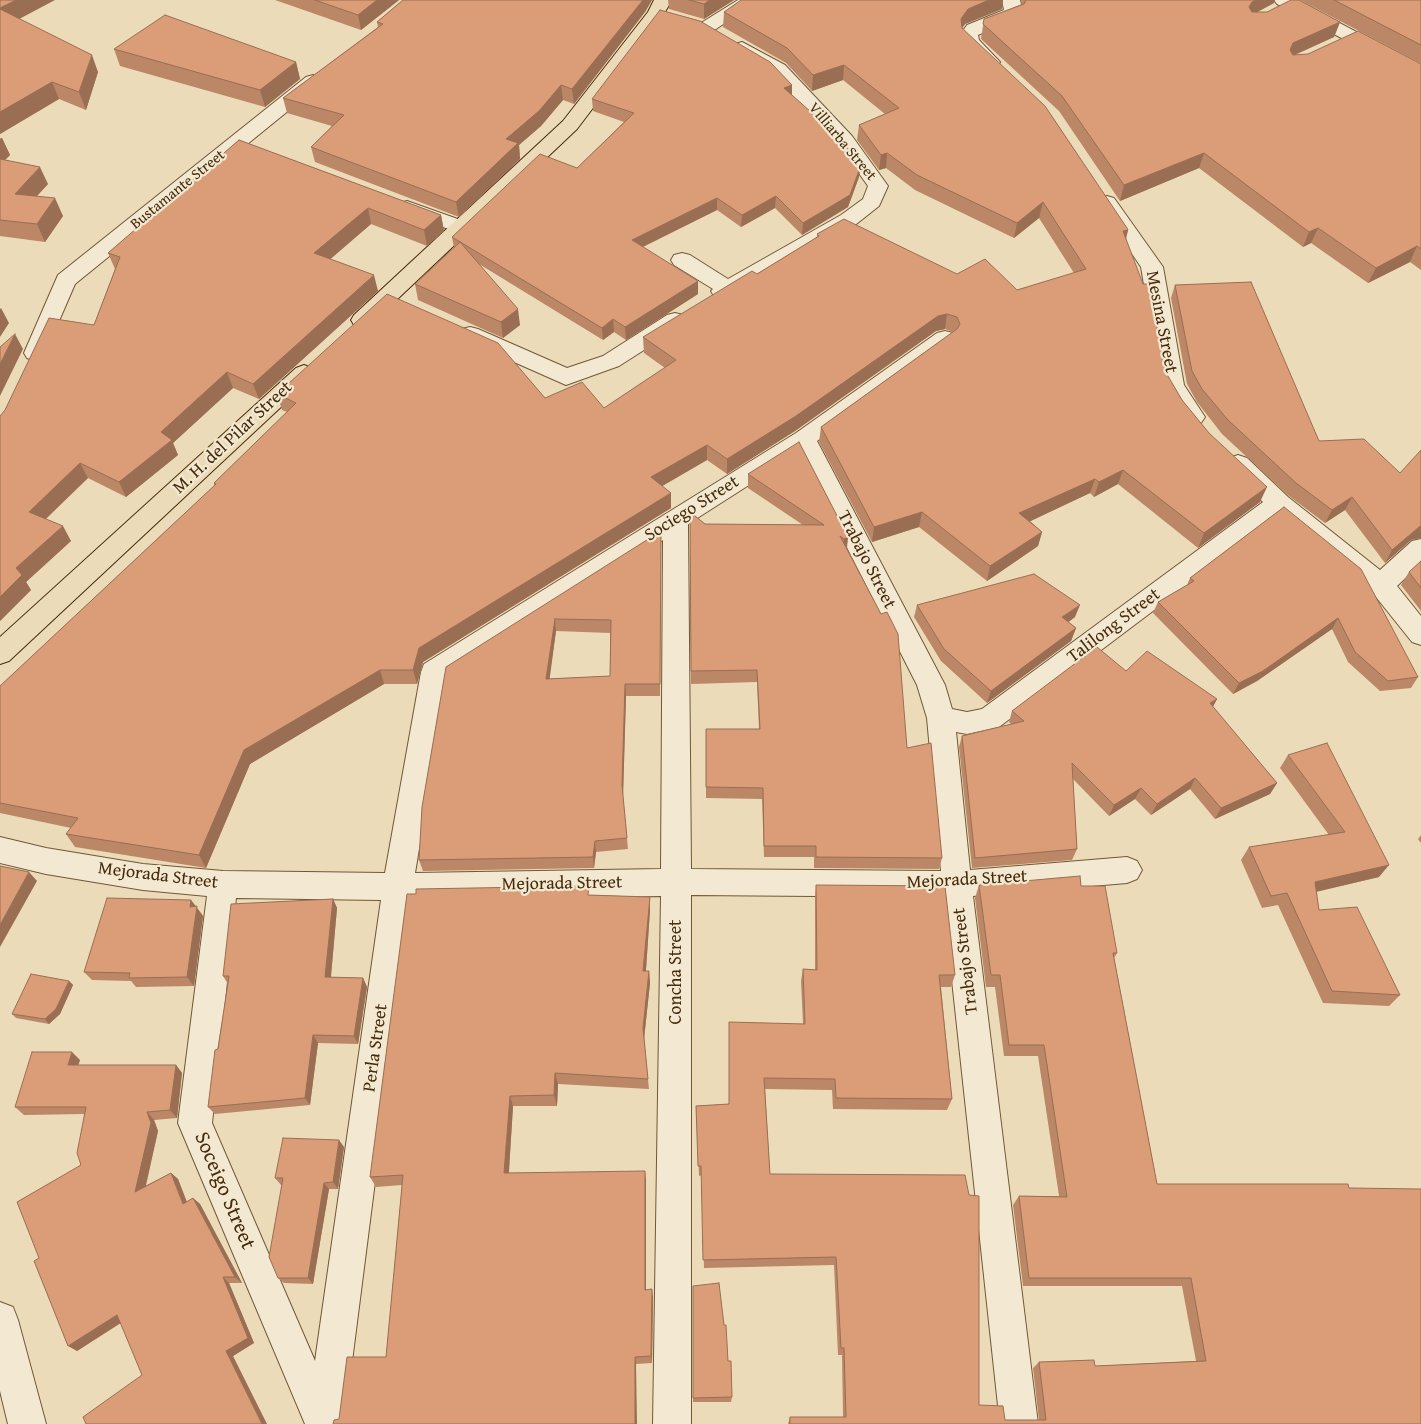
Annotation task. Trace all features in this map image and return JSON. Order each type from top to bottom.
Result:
[{"type":"main road","points":[[343,337],[396,301],[462,228],[570,125],[678,16]]},
{"type":"main road","name":"M. H. del Pilar Street","points":[[0,653],[321,357]]},
{"type":"street","points":[[678,16],[750,0]]},
{"type":"street","points":[[1006,76],[970,42],[969,35],[973,29],[1014,13],[1011,0]]},
{"type":"street","points":[[1269,15],[1286,2],[1421,74]]},
{"type":"street","name":"Villiarba Street","points":[[450,325],[566,377],[611,361],[727,288],[848,220],[872,202],[878,186],[845,140],[778,69],[678,16]]},
{"type":"street","points":[[1330,48],[1352,38]]},
{"type":"street","name":"Bustamante Street","points":[[27,369],[66,280],[247,145],[330,68]]},
{"type":"street","name":"Mesina Street","points":[[1095,184],[1152,267],[1173,385],[1186,408],[1208,434]]},
{"type":"street","points":[[390,201],[462,228]]},
{"type":"street","points":[[682,260],[727,288]]},
{"type":"street","name":"Sociego Street","points":[[434,672],[804,439],[945,338]]},
{"type":"street","name":"Trabajo Street","points":[[804,439],[931,685],[941,718],[957,884],[1019,1424]]},
{"type":"street","points":[[1226,453],[1279,503],[1381,585],[1421,635]]},
{"type":"street","name":"Talilong Street","points":[[941,718],[967,723],[990,718],[1279,503]]},
{"type":"street","name":"Concha Street","points":[[672,1424],[676,882],[676,519]]},
{"type":"street","points":[[1381,585],[1421,548]]},
{"type":"street","name":"Perla Street","points":[[324,1424],[398,887],[434,672]]},
{"type":"street","name":"Mejorada Street","points":[[0,850],[46,861],[143,877],[223,884],[398,887],[676,882],[957,884],[1127,870]]},
{"type":"street","name":"Soceigo Street","points":[[223,884],[195,1123],[324,1424]]},
{"type":"street","points":[[0,1320],[20,1420]]},
{"type":"building","points":[[0,0],[16,0],[0,8]]},
{"type":"building","points":[[315,0],[377,0],[358,15]]},
{"type":"building","points":[[403,0],[643,0],[572,89],[561,85],[539,111],[506,139],[518,143],[456,202],[311,147],[344,115],[283,98],[383,24],[377,22]]},
{"type":"building","points":[[689,0],[710,0],[704,4]]},
{"type":"building","points":[[741,0],[989,0],[968,9],[961,19],[962,28],[1045,106],[1127,228],[1128,230],[1123,231],[1143,284],[1149,284],[1165,371],[1182,400],[1209,433],[1267,487],[1204,533],[1123,470],[1099,482],[1095,479],[1019,513],[1042,532],[990,566],[922,512],[874,527],[821,427],[957,329],[960,324],[957,317],[947,314],[938,316],[796,416],[727,459],[707,445],[651,477],[671,493],[419,648],[413,670],[380,670],[244,750],[199,855],[66,834],[78,818],[0,803],[0,686],[216,484],[214,483],[296,403],[277,394],[387,294],[498,343],[545,398],[582,382],[604,408],[676,360],[643,337],[752,271],[757,274],[819,236],[817,234],[844,219],[957,274],[985,259],[1017,290],[1086,269],[1043,202],[1017,223],[917,175],[887,153],[881,155],[859,125],[899,108],[844,65],[813,75],[787,48],[724,12]]},
{"type":"building","points":[[1026,0],[1256,0],[1249,7],[1252,12],[1267,12],[1291,0],[1299,0],[1340,22],[1293,43],[1290,50],[1293,55],[1308,54],[1358,31],[1421,64],[1421,249],[1417,246],[1376,268],[1318,228],[1309,232],[1204,153],[1124,185],[1062,96],[983,24],[984,19],[1024,4]]},
{"type":"building","points":[[1334,0],[1421,0],[1421,45]]},
{"type":"building","points":[[0,9],[92,55],[79,92],[52,82],[0,112]]},
{"type":"building","points":[[660,10],[700,21],[770,62],[792,85],[784,88],[838,136],[861,165],[850,195],[803,223],[776,196],[742,215],[717,198],[632,240],[698,281],[625,327],[613,319],[602,328],[452,237],[540,154],[577,168],[634,113],[592,99]]},
{"type":"building","points":[[165,15],[296,62],[260,90],[114,49]]},
{"type":"building","points":[[239,140],[441,215],[424,230],[368,208],[314,253],[374,275],[253,384],[227,372],[161,432],[172,440],[119,482],[80,463],[29,512],[63,526],[16,568],[22,575],[0,597],[0,416],[5,410],[49,318],[94,325],[120,257],[108,253]]},
{"type":"building","points":[[0,159],[40,167],[15,194],[55,198],[37,224],[0,220]]},
{"type":"building","points":[[460,242],[518,309],[501,322],[415,284]]},
{"type":"building","points":[[1251,282],[1319,441],[1364,439],[1400,473],[1421,450],[1421,526],[1392,550],[1352,497],[1332,510],[1296,483],[1228,420],[1202,389],[1192,371],[1175,285]]},
{"type":"building","points":[[15,334],[0,364],[0,347]]},
{"type":"building","points":[[799,442],[848,537],[844,539],[840,536],[881,614],[887,612],[898,634],[907,748],[931,743],[942,858],[816,857],[816,846],[764,846],[763,788],[706,787],[706,729],[760,729],[757,670],[691,671],[690,512],[705,524],[824,525],[748,474]]},
{"type":"building","points":[[1284,507],[1361,569],[1418,677],[1388,681],[1355,652],[1338,618],[1263,671],[1239,683],[1158,602],[1194,581],[1190,578]]},
{"type":"building","points":[[661,531],[660,684],[625,684],[622,785],[627,838],[595,841],[593,857],[419,860],[422,807],[446,667]],"holes":[[[555,619],[611,620],[610,676],[546,679]]]},
{"type":"building","points":[[1421,561],[1421,588],[1409,572]]},
{"type":"building","points":[[1034,574],[1080,605],[1062,617],[1076,628],[991,691],[944,649],[917,605]]},
{"type":"building","points":[[1097,647],[1126,671],[1147,651],[1217,699],[1210,703],[1277,783],[1221,808],[1195,778],[1157,804],[1141,788],[1114,805],[1072,763],[1077,849],[975,858],[962,736],[1024,721],[1012,711]]},
{"type":"building","points":[[1327,743],[1389,865],[1315,882],[1319,910],[1357,907],[1400,995],[1332,991],[1287,893],[1271,896],[1249,847],[1345,832],[1288,755]]},
{"type":"building","points":[[0,866],[29,872],[0,925]]},
{"type":"building","points":[[1080,876],[1081,886],[1105,886],[1117,953],[1113,953],[1157,1184],[1348,1184],[1349,1188],[1421,1189],[1421,1424],[790,1424],[790,1417],[846,1417],[844,1348],[841,1348],[836,1257],[703,1260],[701,1166],[698,1166],[696,1106],[729,1104],[729,1022],[805,1024],[803,969],[817,970],[816,885],[945,886],[955,975],[939,975],[952,1099],[836,1098],[835,1079],[764,1078],[770,1174],[965,1175],[969,1195],[979,1196],[979,1405],[1003,1406],[1005,1420],[1046,1420],[1039,1362],[1094,1360],[1095,1366],[1206,1361],[1191,1278],[1029,1278],[1019,1196],[1067,1197],[1044,1045],[1009,1045],[1000,975],[991,975],[979,885]]},
{"type":"building","points":[[589,886],[588,895],[650,897],[643,971],[649,971],[643,1028],[648,1079],[555,1073],[554,1095],[510,1096],[504,1173],[645,1171],[645,1290],[652,1289],[651,1356],[635,1357],[635,1424],[333,1424],[334,1420],[339,1419],[347,1357],[386,1357],[403,1175],[370,1177],[407,894],[416,894],[416,889]]},
{"type":"building","points":[[107,898],[191,900],[190,907],[197,906],[187,977],[129,978],[130,973],[84,972]]},
{"type":"building","points":[[333,899],[325,977],[363,978],[354,1036],[313,1035],[305,1098],[208,1107],[215,1050],[218,1049],[229,976],[223,976],[231,904]]},
{"type":"building","points":[[31,974],[69,981],[56,1009],[45,1019],[12,1014]]},
{"type":"building","points":[[32,1052],[72,1052],[68,1065],[176,1065],[170,1110],[147,1112],[151,1123],[135,1192],[171,1173],[183,1204],[193,1198],[235,1277],[223,1277],[248,1338],[226,1351],[262,1424],[86,1424],[83,1417],[142,1375],[117,1315],[68,1346],[34,1261],[39,1258],[17,1202],[81,1165],[77,1153],[86,1107],[15,1107]]},
{"type":"building","points":[[283,1138],[339,1140],[333,1182],[324,1183],[308,1278],[278,1278],[269,1257],[283,1178],[275,1178]]},
{"type":"building","points":[[719,1283],[724,1325],[726,1325],[728,1361],[731,1361],[732,1397],[693,1398],[693,1286]]}]
